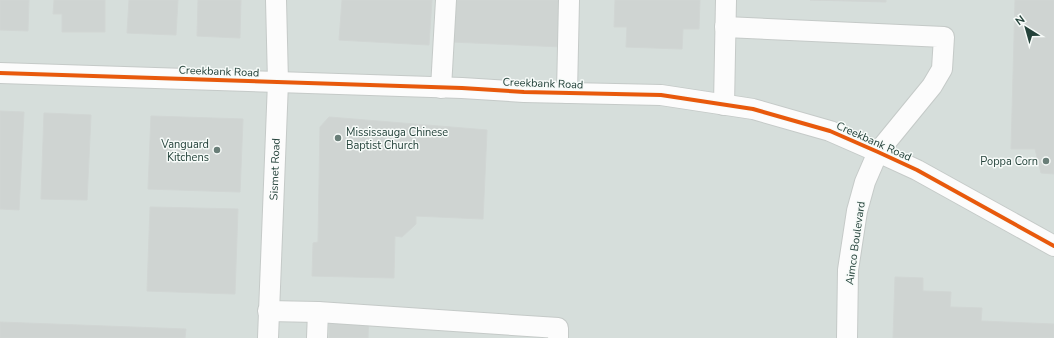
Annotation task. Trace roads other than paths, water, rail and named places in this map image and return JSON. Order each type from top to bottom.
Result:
[{"type":"street","name":"Sismet Road","points":[[268,338],[278,82],[276,0]]},
{"type":"street","points":[[441,88],[446,0]]},
{"type":"street","points":[[567,93],[570,0]]},
{"type":"street","points":[[724,105],[726,0]]},
{"type":"street","name":"Aimco Boulevard","points":[[725,27],[944,37],[942,70],[932,86],[878,152],[866,182],[857,211],[848,270],[847,338]]},
{"type":"street","name":"Creekbank Road","points":[[0,73],[661,95],[752,109],[830,131],[878,152],[917,170],[1054,246]]},
{"type":"street","points":[[268,311],[318,312],[558,328],[558,338]]},
{"type":"street","points":[[318,312],[318,338]]},
{"type":"place","name":"Mississauga Chinese Baptist Church","points":[[338,138]]},
{"type":"place","name":"Vanguard Kitchens","points":[[217,150]]},
{"type":"place","name":"Poppa Corn","points":[[1046,161]]}]
